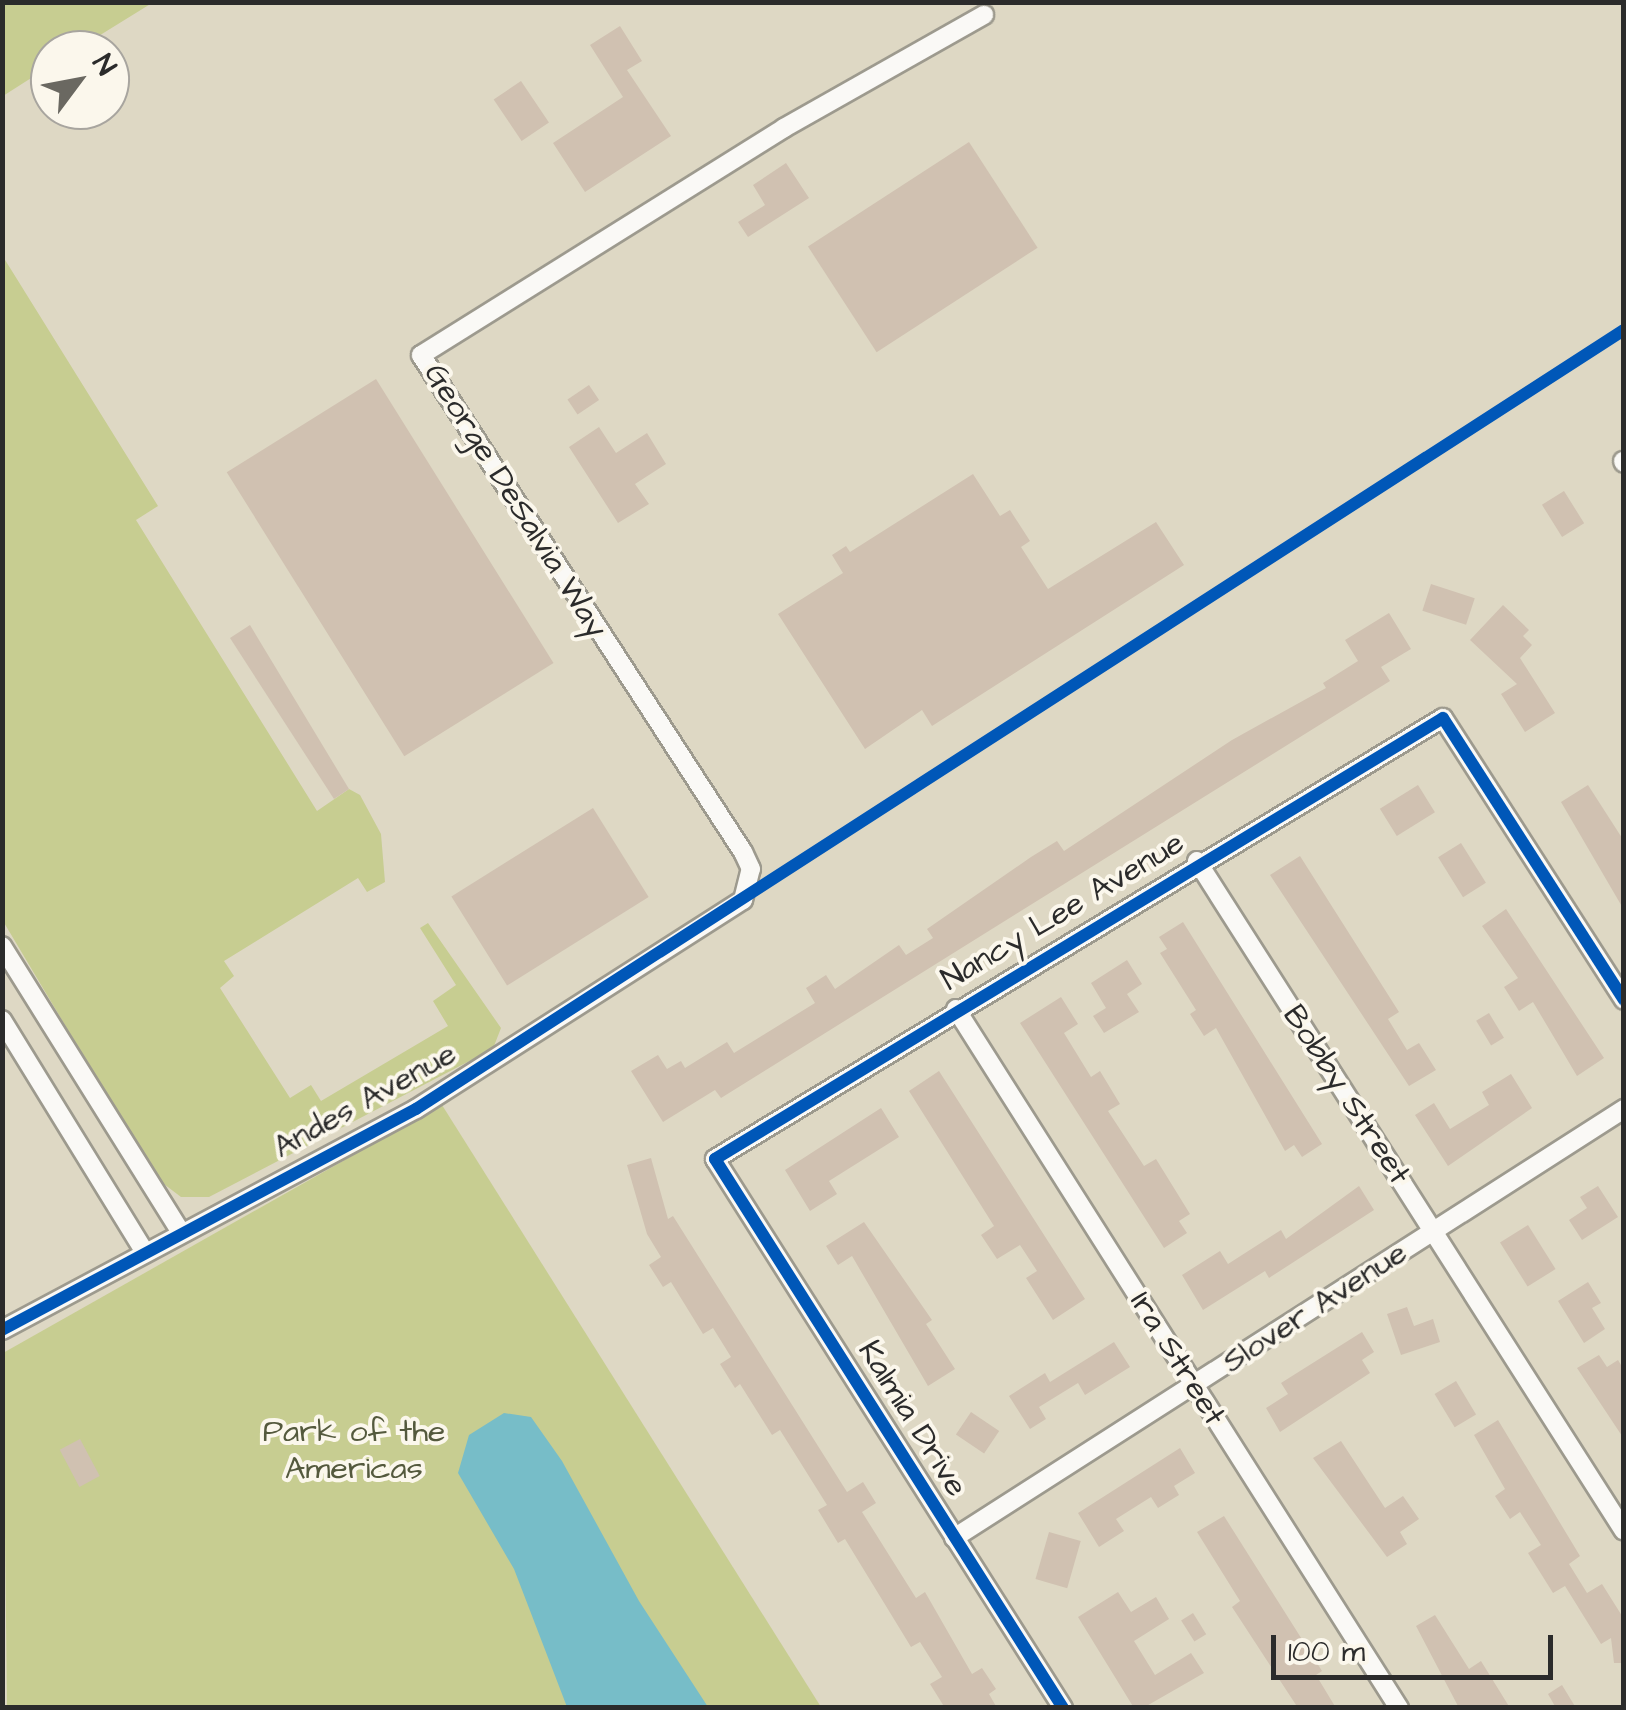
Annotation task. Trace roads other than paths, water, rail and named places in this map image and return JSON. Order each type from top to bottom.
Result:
[{"type":"street","name":"George DeSalvia Way","points":[[744,900],[751,869],[743,852],[421,355],[784,128],[984,14]]},
{"type":"street","name":"Nancy Lee Avenue","points":[[715,1159],[1197,861],[1443,718],[1624,1000]]},
{"type":"street","name":"Bobby Street","points":[[1197,861],[1624,1531]]},
{"type":"street","name":"Andes Avenue","points":[[2,1330],[416,1109],[744,900]]},
{"type":"street","points":[[2,946],[181,1233]]},
{"type":"street","name":"Ira Street","points":[[956,1009],[1399,1708]]},
{"type":"street","points":[[2,1020],[145,1252]]},
{"type":"street","name":"Slover Avenue","points":[[954,1538],[1624,1109]]},
{"type":"street","name":"Kalmia Drive","points":[[715,1159],[1063,1708]]},
{"type":"water","points":[[504,1413],[531,1417],[562,1461],[639,1601],[708,1707],[567,1707],[514,1569],[458,1473],[469,1435]]},
{"type":"park label","name":"Park of the Americas","points":[[354,1452]]}]
